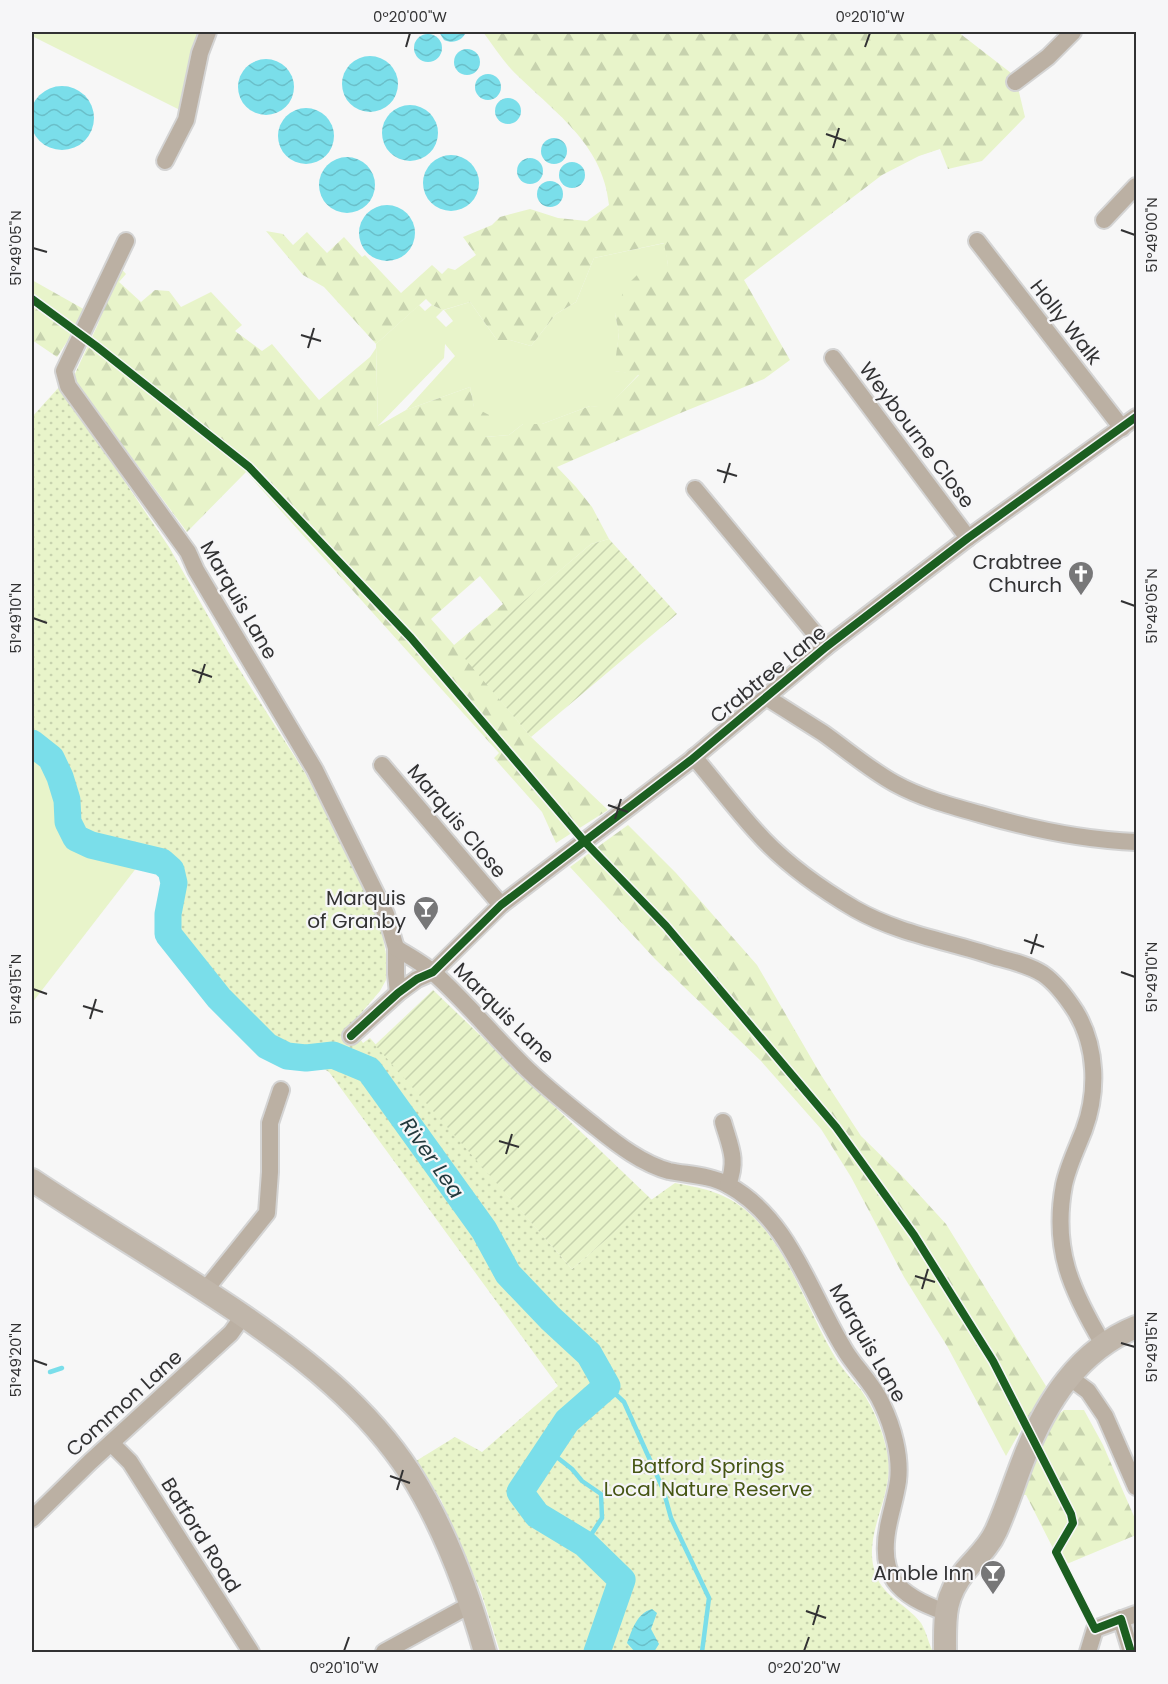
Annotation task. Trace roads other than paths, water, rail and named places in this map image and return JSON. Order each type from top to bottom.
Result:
[{"type":"main road","points":[[32,1180],[268,1332],[325,1377],[365,1415],[410,1473],[427,1504],[454,1561],[485,1653]]},
{"type":"main road","points":[[945,1653],[945,1612],[948,1598],[954,1586],[995,1533],[1048,1405],[1069,1377],[1103,1344],[1137,1327]]},
{"type":"street","points":[[165,160],[186,120],[200,53],[208,32]]},
{"type":"street","points":[[1015,82],[1048,57],[1073,32]]},
{"type":"street","points":[[1104,220],[1137,186]]},
{"type":"street","name":"Marquis Lane","points":[[126,241],[64,371],[68,386],[188,552],[196,570],[315,770],[386,914],[396,948],[433,972],[525,1067],[599,1129],[652,1164],[728,1185],[762,1211],[778,1229],[846,1352],[883,1404],[898,1455],[899,1472],[887,1536],[887,1562],[895,1583],[920,1603],[945,1612]]},
{"type":"street","name":"Holly Walk","points":[[977,241],[1122,428]]},
{"type":"street","name":"Weybourne Close","points":[[833,358],[968,538]]},
{"type":"street","name":"Crabtree Lane","points":[[351,1036],[398,993],[417,979],[433,972],[501,906],[694,757],[826,647],[968,538],[1137,417]]},
{"type":"street","points":[[695,489],[826,647]]},
{"type":"street","points":[[766,697],[824,734],[869,767],[896,784],[920,795],[972,812],[1048,832],[1137,842]]},
{"type":"street","points":[[694,757],[765,841],[823,889],[881,922],[916,935],[1025,966],[1042,974],[1071,1005],[1086,1031],[1093,1059],[1094,1088],[1091,1108],[1064,1184],[1061,1213],[1062,1242],[1066,1272],[1075,1294],[1103,1344]]},
{"type":"street","name":"Marquis Close","points":[[382,765],[501,906]]},
{"type":"street","points":[[396,948],[398,993]]},
{"type":"street","points":[[206,1290],[267,1213],[270,1123],[280,1090]]},
{"type":"street","points":[[723,1122],[734,1161],[734,1170],[728,1185]]},
{"type":"street","name":"Common Lane","points":[[32,1519],[111,1443],[231,1334],[243,1316]]},
{"type":"street","points":[[1069,1377],[1088,1391],[1105,1416],[1137,1487]]},
{"type":"street","name":"Batford Road","points":[[111,1443],[130,1462],[251,1653]]},
{"type":"street","points":[[384,1653],[470,1605]]},
{"type":"street","points":[[1088,1653],[1095,1629],[1129,1616],[1131,1653]]},
{"type":"water","points":[[439,32],[466,32],[460,40],[451,42],[444,40]]},
{"type":"water","points":[[428,34],[438,38],[442,48],[438,58],[428,62],[418,58],[414,48],[418,38]]},
{"type":"water","points":[[467,49],[476,53],[480,62],[476,71],[467,75],[458,71],[454,62],[458,53]]},
{"type":"water","points":[[365,56],[375,56],[390,64],[396,73],[398,84],[396,95],[390,104],[375,112],[365,112],[354,107],[347,100],[342,89],[342,79],[347,68],[354,61]]},
{"type":"water","points":[[261,59],[271,59],[286,67],[292,76],[294,87],[292,98],[286,107],[271,115],[261,115],[250,110],[243,103],[238,92],[238,82],[243,71],[250,64]]},
{"type":"water","points":[[488,74],[497,78],[501,87],[497,96],[488,100],[479,96],[475,87],[479,78]]},
{"type":"water","points":[[62,86],[80,92],[88,100],[94,118],[88,136],[80,144],[62,150],[44,144],[36,136],[30,118],[36,100],[44,92]]},
{"type":"water","points":[[508,98],[517,102],[521,111],[517,120],[508,124],[499,120],[495,111],[499,102]]},
{"type":"water","points":[[405,105],[415,105],[430,113],[436,122],[438,133],[436,144],[430,153],[415,161],[405,161],[394,156],[387,149],[382,138],[382,128],[387,117],[394,110]]},
{"type":"water","points":[[300,108],[312,108],[326,116],[334,130],[332,147],[326,156],[312,164],[300,164],[283,152],[278,142],[278,130],[290,113]]},
{"type":"water","points":[[554,138],[563,142],[567,151],[563,160],[554,164],[545,160],[541,151],[545,142]]},
{"type":"water","points":[[446,155],[456,155],[471,163],[477,172],[479,183],[477,194],[471,203],[456,211],[446,211],[435,206],[428,199],[423,188],[423,178],[428,167],[435,160]]},
{"type":"water","points":[[342,157],[352,157],[367,165],[373,174],[375,185],[373,196],[367,205],[352,213],[342,213],[331,208],[324,201],[319,190],[319,180],[324,169],[331,162]]},
{"type":"water","points":[[530,158],[539,162],[543,171],[539,180],[530,184],[521,180],[517,171],[521,162]]},
{"type":"water","points":[[572,162],[581,166],[585,175],[581,184],[572,188],[563,184],[559,175],[563,166]]},
{"type":"water","points":[[550,181],[559,185],[563,194],[559,203],[550,207],[541,203],[537,194],[541,185]]},
{"type":"water","points":[[382,205],[392,205],[407,213],[413,222],[415,233],[413,244],[407,253],[392,261],[382,261],[371,256],[364,249],[359,238],[359,228],[364,217],[371,210]]},
{"type":"water","points":[[652,1609],[657,1613],[651,1629],[659,1644],[654,1652],[635,1652],[627,1643],[639,1618]]},
{"type":"waterway","name":"River Lea","points":[[32,743],[51,758],[60,777],[67,800],[68,822],[76,838],[91,845],[162,862],[171,870],[174,883],[168,914],[168,934],[219,998],[267,1046],[287,1056],[306,1058],[333,1055],[369,1070],[484,1230],[508,1274],[589,1354],[607,1386],[567,1421],[520,1492],[537,1515],[585,1544],[622,1580],[597,1652]]},
{"type":"waterway","points":[[50,1372],[62,1368]]},
{"type":"waterway","points":[[607,1386],[624,1402],[663,1489],[671,1518],[709,1598],[702,1652]]},
{"type":"waterway","points":[[549,1447],[582,1481],[601,1494],[602,1518],[585,1544]]},
{"type":"place","name":"Crabtree Church","points":[[1081,597]]},
{"type":"place","name":"Marquis of Granby","points":[[426,932]]},
{"type":"place","name":"Amble Inn","points":[[993,1596]]},
{"type":"park label","name":"Batford Springs Local Nature Reserve","points":[[708,1478]]}]
